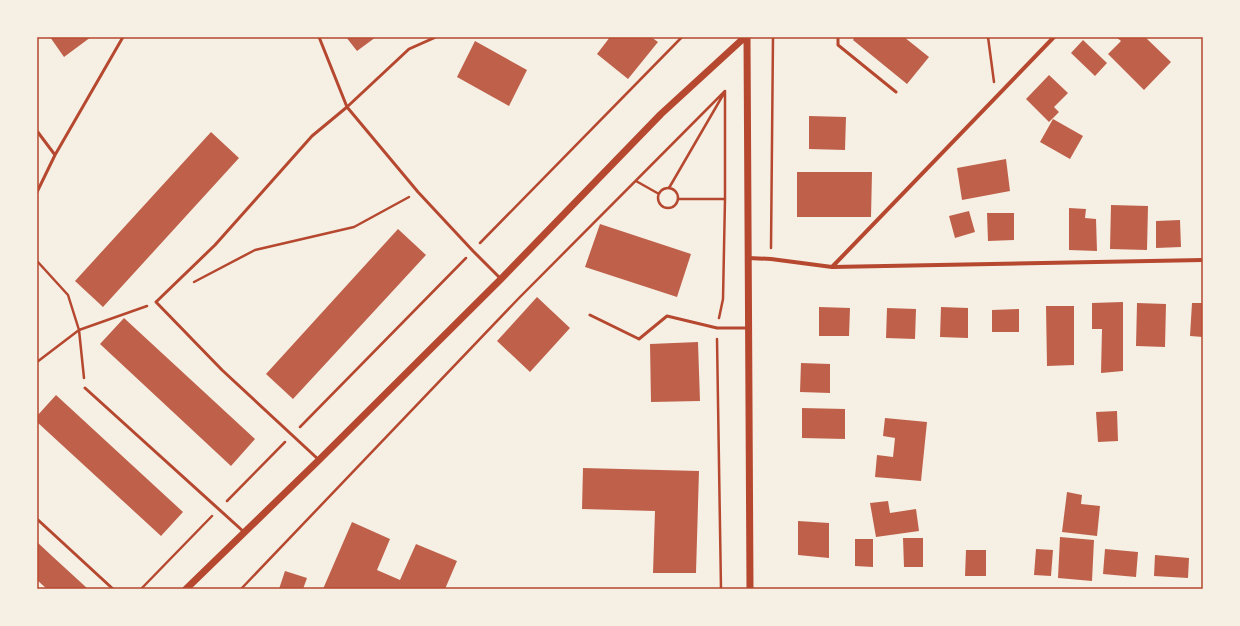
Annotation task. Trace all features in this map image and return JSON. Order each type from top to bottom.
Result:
[{"type":"street","points":[[746,37],[750,589]]},
{"type":"street","points":[[186,589],[319,460],[501,278],[661,114],[746,37]]},
{"type":"street","points":[[832,267],[1054,37]]},
{"type":"street","points":[[748,258],[770,259],[832,267],[1203,260]]},
{"type":"lane","points":[[37,192],[55,155],[123,37]]},
{"type":"lane","points":[[319,37],[347,107],[418,192],[501,278]]},
{"type":"lane","points":[[319,460],[222,370],[156,302],[215,245],[312,136],[347,107],[408,49],[436,37]]},
{"type":"lane","points":[[838,37],[838,45],[896,92]]},
{"type":"lane","points":[[37,131],[55,155]]},
{"type":"lane","points":[[590,315],[639,339],[667,316],[717,328],[749,328]]},
{"type":"lane","points":[[85,388],[244,532]]},
{"type":"lane","points":[[37,519],[113,589]]},
{"type":"path","points":[[141,589],[682,37]]},
{"type":"path","points":[[770,259],[773,37]]},
{"type":"path","points":[[988,37],[996,96]]},
{"type":"path","points":[[241,589],[519,298],[725,91]]},
{"type":"path","points":[[669,188],[725,91]]},
{"type":"path","points":[[721,589],[717,328],[723,299],[725,91]]},
{"type":"path","points":[[636,181],[659,194]]},
{"type":"path","points":[[669,188],[675,190],[678,200],[674,205],[665,207],[660,204],[658,200],[659,194],[663,189],[669,188]]},
{"type":"path","points":[[192,284],[255,250],[354,227],[418,192]]},
{"type":"path","points":[[678,200],[725,199]]},
{"type":"path","points":[[37,261],[68,295],[79,330],[85,388]]},
{"type":"path","points":[[37,362],[79,330],[156,302]]},
{"type":"building","points":[[50,37],[91,37],[64,57]]},
{"type":"building","points":[[346,37],[376,37],[357,51]]},
{"type":"building","points":[[610,37],[651,37],[658,42],[628,79],[597,54]]},
{"type":"building","points":[[855,37],[904,37],[929,57],[907,84],[853,40]]},
{"type":"building","points":[[1116,37],[1145,37],[1171,62],[1144,90],[1108,54],[1121,41]]},
{"type":"building","points":[[1083,40],[1107,63],[1095,76],[1071,53]]},
{"type":"building","points":[[475,41],[527,70],[509,106],[457,77]]},
{"type":"building","points":[[1049,75],[1068,93],[1054,107],[1059,112],[1049,122],[1026,99]]},
{"type":"building","points":[[809,116],[846,117],[845,150],[809,149]]},
{"type":"building","points":[[1053,119],[1083,136],[1070,159],[1040,142]]},
{"type":"building","points":[[211,132],[239,158],[103,307],[75,281]]},
{"type":"building","points":[[1006,159],[1010,191],[962,200],[957,168]]},
{"type":"building","points":[[797,172],[872,172],[871,217],[797,217]]},
{"type":"building","points":[[1111,205],[1148,206],[1147,250],[1110,249]]},
{"type":"building","points":[[1069,208],[1086,209],[1085,218],[1096,219],[1097,251],[1069,250]]},
{"type":"building","points":[[969,211],[975,232],[955,238],[949,216]]},
{"type":"building","points":[[987,213],[1014,213],[1014,240],[988,241]]},
{"type":"building","points":[[1180,220],[1181,247],[1156,248],[1156,221]]},
{"type":"building","points":[[600,224],[691,254],[677,297],[585,267]]},
{"type":"building","points":[[398,229],[426,255],[293,399],[266,374]]},
{"type":"building","points":[[537,297],[570,328],[530,372],[497,341]]},
{"type":"building","points":[[1123,302],[1123,371],[1101,373],[1102,329],[1092,329],[1092,303]]},
{"type":"building","points":[[1137,303],[1166,304],[1165,347],[1136,346]]},
{"type":"building","points":[[1192,303],[1203,303],[1203,337],[1190,336]]},
{"type":"building","points":[[1046,306],[1074,306],[1074,365],[1047,366]]},
{"type":"building","points":[[819,307],[850,308],[849,336],[819,336]]},
{"type":"building","points":[[941,307],[968,308],[968,338],[940,337]]},
{"type":"building","points":[[887,308],[916,309],[915,339],[886,338]]},
{"type":"building","points":[[1019,309],[1019,332],[992,332],[992,310]]},
{"type":"building","points":[[124,318],[255,439],[231,466],[100,344]]},
{"type":"building","points":[[698,342],[700,401],[651,402],[650,344]]},
{"type":"building","points":[[801,363],[830,364],[830,393],[800,392]]},
{"type":"building","points":[[56,395],[183,512],[161,536],[37,422],[37,416]]},
{"type":"building","points":[[802,408],[845,409],[845,439],[802,438]]},
{"type":"building","points":[[1117,411],[1118,441],[1098,442],[1096,412]]},
{"type":"building","points":[[885,418],[927,422],[921,481],[875,477],[877,455],[893,457],[895,438],[883,436]]},
{"type":"building","points":[[583,468],[699,471],[696,573],[653,573],[655,511],[582,509]]},
{"type":"building","points":[[1067,492],[1082,495],[1081,504],[1100,506],[1097,536],[1062,532]]},
{"type":"building","points":[[888,501],[890,513],[916,509],[919,531],[876,537],[870,503]]},
{"type":"building","points":[[798,521],[829,523],[829,558],[798,555]]},
{"type":"building","points":[[352,522],[390,539],[377,570],[400,580],[416,544],[457,561],[445,589],[323,589]]},
{"type":"building","points":[[1060,537],[1094,540],[1092,581],[1058,578]]},
{"type":"building","points":[[903,538],[923,538],[923,567],[904,567]]},
{"type":"building","points":[[855,539],[873,539],[873,567],[855,566]]},
{"type":"building","points":[[37,542],[88,589],[47,589],[37,580]]},
{"type":"building","points":[[1036,549],[1053,550],[1051,576],[1034,575]]},
{"type":"building","points":[[1105,549],[1138,552],[1136,577],[1103,574]]},
{"type":"building","points":[[966,550],[986,550],[986,576],[965,576]]},
{"type":"building","points":[[1155,555],[1189,558],[1188,578],[1154,576]]},
{"type":"building","points":[[285,571],[307,578],[303,589],[279,589]]}]
